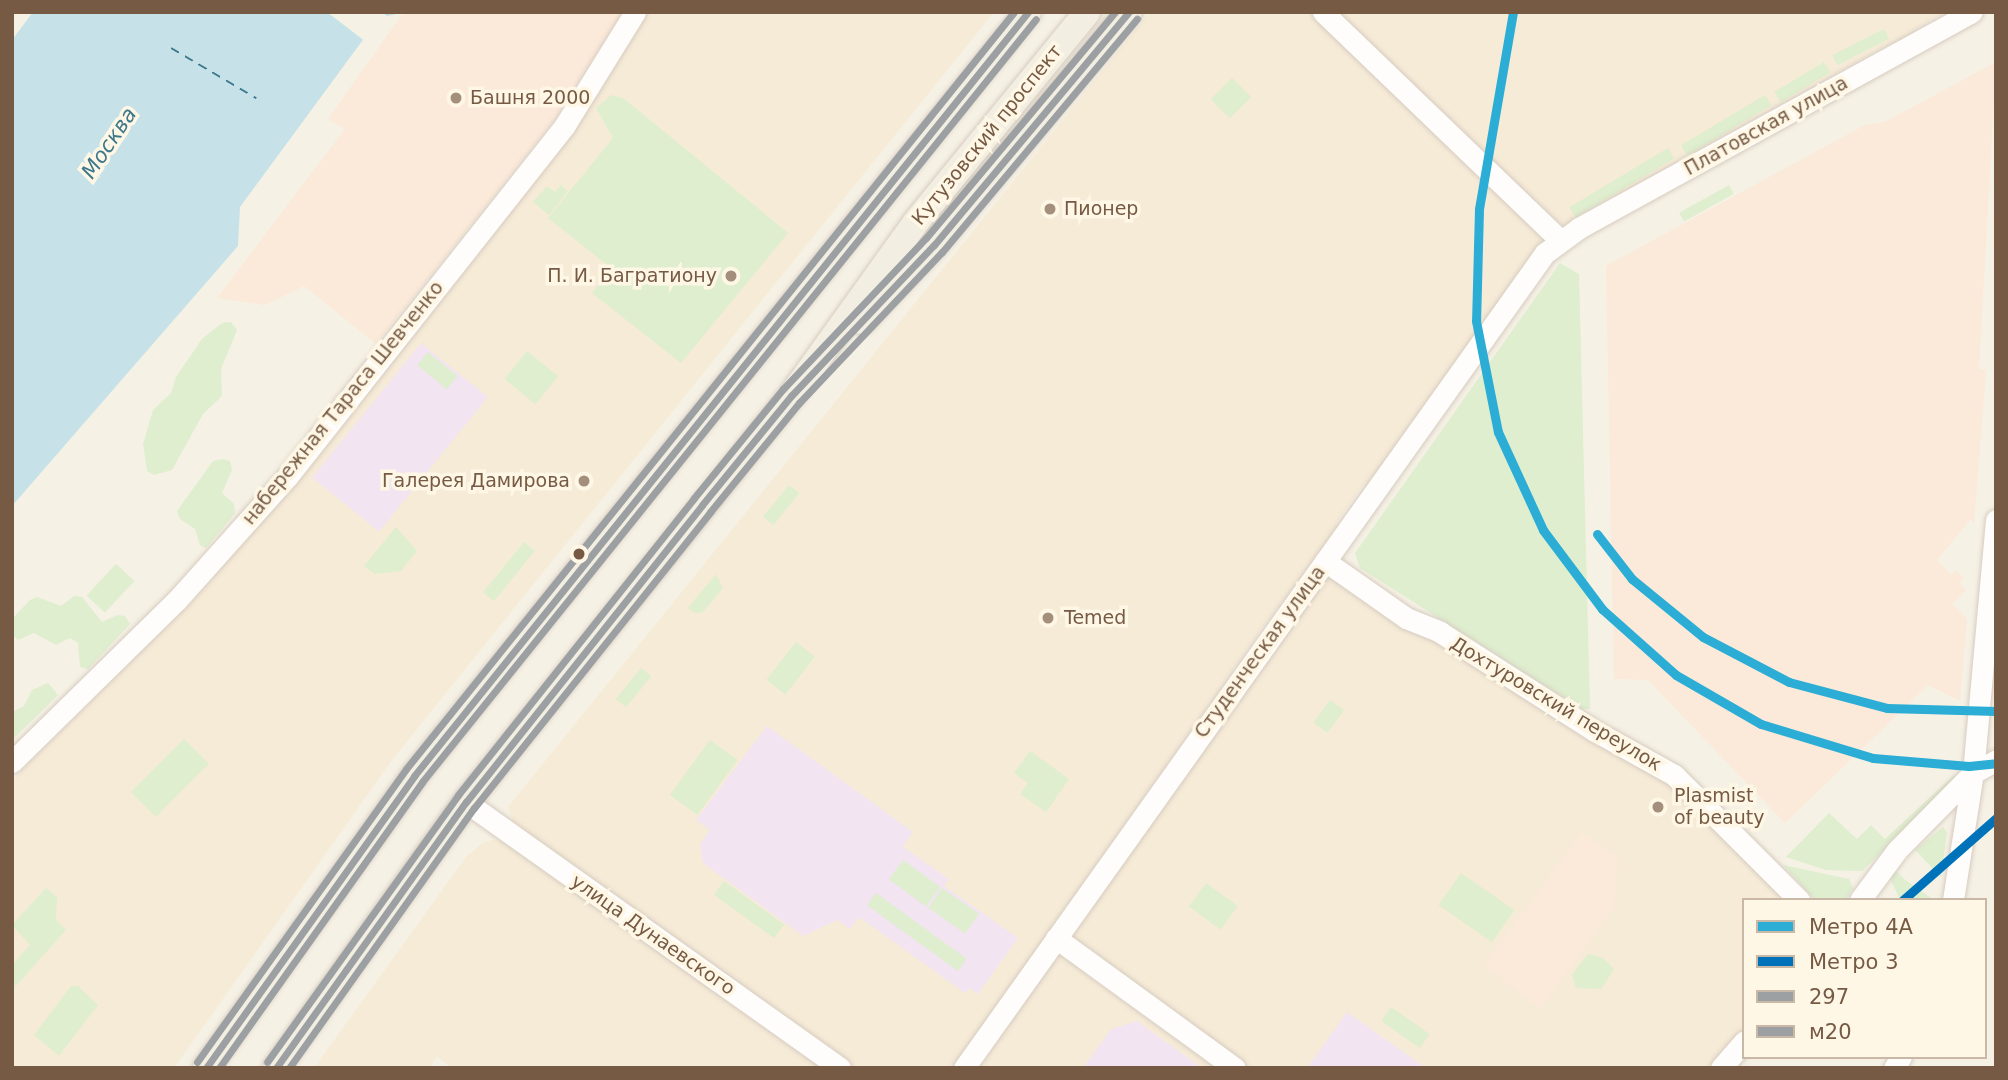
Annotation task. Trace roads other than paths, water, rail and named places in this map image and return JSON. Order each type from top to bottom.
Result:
[{"type":"main road","points":[[206,1068],[414,776],[1028,12]]},
{"type":"main road","name":"Кутузовский проспект","points":[[276,1068],[466,802],[791,396],[916,222],[1087,12]]},
{"type":"main road","name":"Кутузовский проспект","points":[[791,396],[934,245],[1129,12]]},
{"type":"street","name":"набережная Тараса Шевченко","points":[[12,762],[177,600],[288,476],[565,125],[635,12]]},
{"type":"street","points":[[1323,12],[1560,240]]},
{"type":"street","name":"Платовская улица","points":[[1560,240],[1972,12]]},
{"type":"street","name":"Студенческая улица","points":[[964,1068],[1542,258],[1560,240]]},
{"type":"street","points":[[1953,898],[1973,773],[1996,520]]},
{"type":"street","name":"Дохтуровский переулок","points":[[1325,561],[1406,618],[1440,632],[1595,732],[1674,775],[1797,898]]},
{"type":"street","points":[[1861,898],[1897,849],[1973,773],[1996,760]]},
{"type":"street","name":"улица Дунаевского","points":[[466,802],[841,1068]]},
{"type":"street","points":[[1056,938],[1235,1068]]},
{"type":"street","points":[[1721,1068],[1742,1044]]},
{"type":"water","name":"Москва","points":[[33,12],[404,12],[379,18],[240,207],[238,246],[12,506],[12,40]]},
{"type":"metro line","name":"4А","points":[[1513,12],[1479,209],[1476,321],[1498,432],[1543,530],[1602,609],[1676,675],[1761,724],[1873,758],[1969,766],[1996,763]]},
{"type":"metro line","name":"4А","points":[[1597,534],[1632,579],[1703,637],[1789,682],[1887,708],[1996,711]]},
{"type":"metro line","name":"3","points":[[1905,898],[1996,818]]},
{"type":"place","name":"Башня 2000","points":[[456,98]]},
{"type":"place","name":"Пионер","points":[[1050,209]]},
{"type":"place","name":"П. И. Багратиону","points":[[731,276]]},
{"type":"place","name":"Галерея Дамирова","points":[[584,481]]},
{"type":"place","name":"Temed","points":[[1048,618]]},
{"type":"place","name":"Plasmist of beauty","points":[[1658,807]]}]
